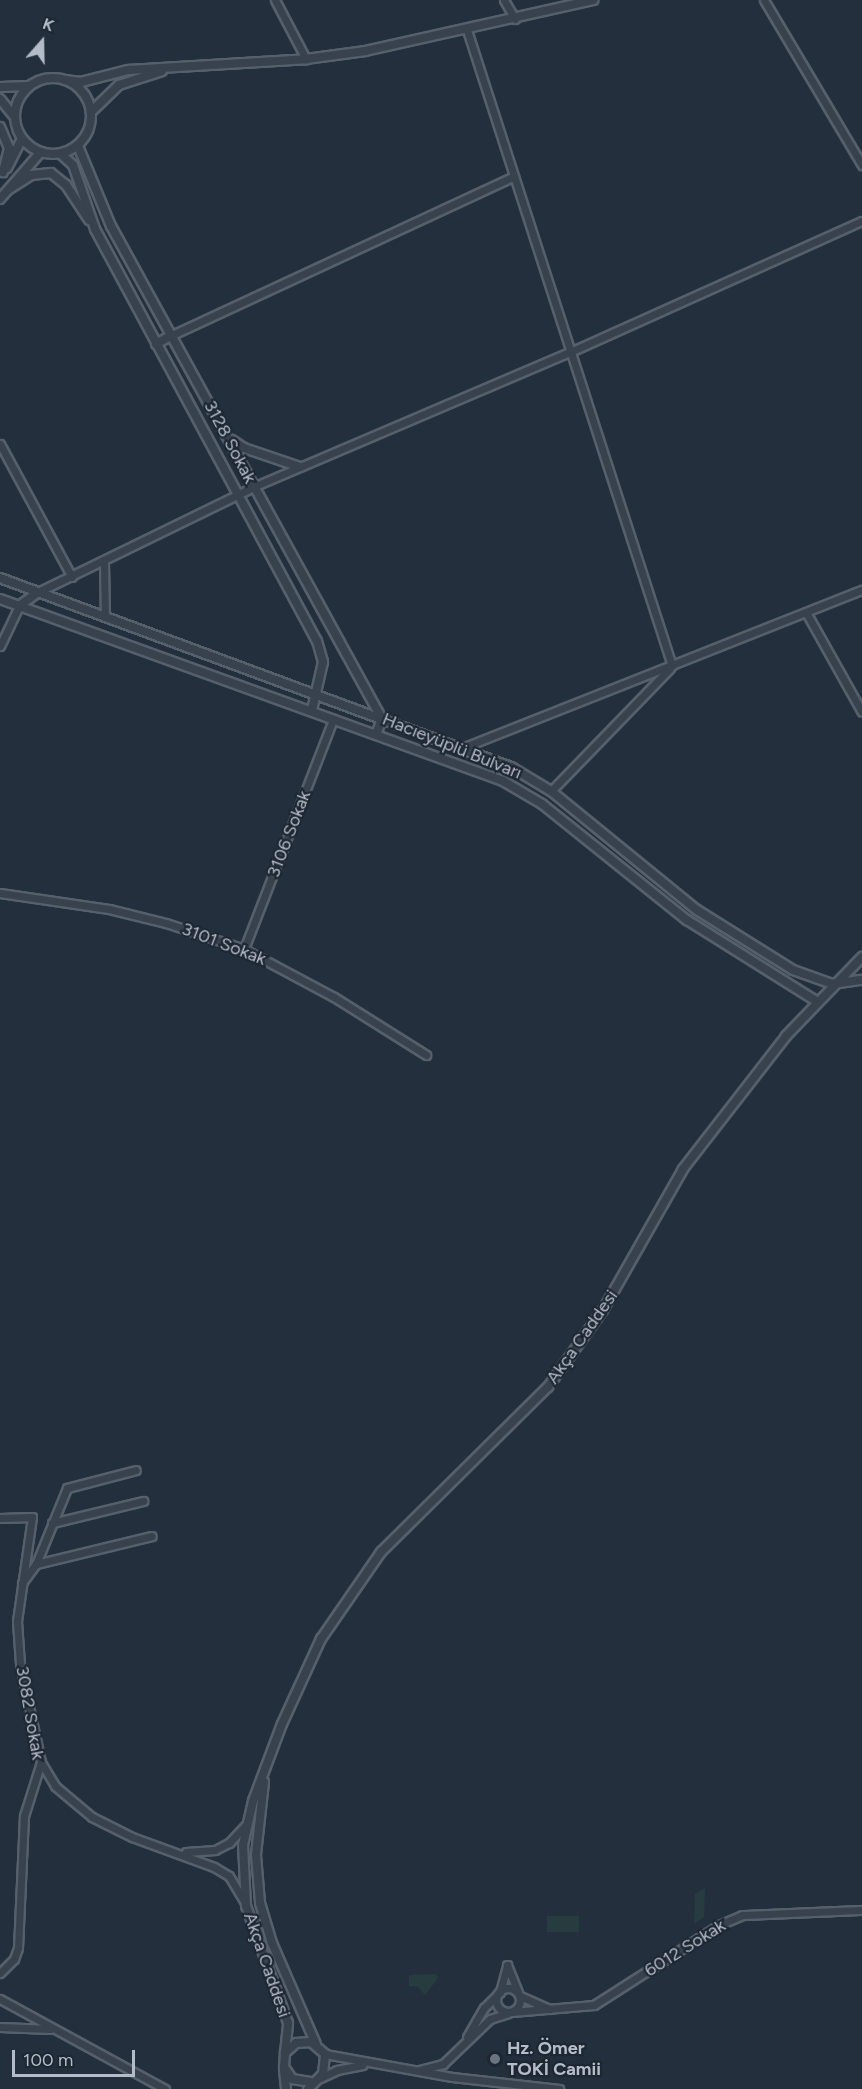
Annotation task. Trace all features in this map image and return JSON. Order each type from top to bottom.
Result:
[{"type":"street","points":[[275,0],[306,59]]},
{"type":"street","points":[[504,0],[515,19]]},
{"type":"street","points":[[14,116],[20,96],[29,86],[40,80],[81,82],[128,70],[306,59],[467,30],[593,0]]},
{"type":"street","points":[[764,0],[862,165]]},
{"type":"street","points":[[467,30],[672,666]]},
{"type":"street","points":[[91,112],[119,85],[174,68]]},
{"type":"street","points":[[0,99],[14,116],[22,139],[40,153],[61,154],[78,146],[89,129],[91,112],[84,94],[65,80]]},
{"type":"street","points":[[0,87],[29,86]]},
{"type":"street","points":[[0,127],[9,147],[2,173]]},
{"type":"street","points":[[2,173],[22,139]]},
{"type":"street","name":"3128 Sokak","points":[[78,146],[111,226],[382,719]]},
{"type":"street","points":[[0,199],[40,153]]},
{"type":"street","name":"3128 Sokak","points":[[61,154],[73,165],[95,230]]},
{"type":"street","name":"3128 Sokak","points":[[8,190],[31,175],[51,173],[66,185],[95,230],[236,496],[317,641],[323,662],[312,710]]},
{"type":"street","points":[[156,344],[514,176]]},
{"type":"street","points":[[0,646],[19,606],[38,592],[253,488],[570,352],[862,221]]},
{"type":"street","points":[[229,438],[244,448],[300,467]]},
{"type":"street","points":[[0,444],[72,577]]},
{"type":"street","points":[[104,562],[105,617]]},
{"type":"street","name":"Hacıeyüplü Bulvarı","points":[[0,578],[511,767],[551,791],[696,910],[793,970],[832,984],[862,980]]},
{"type":"street","points":[[462,748],[807,614],[862,590]]},
{"type":"street","name":"Hacıeyüplü Bulvarı","points":[[0,598],[312,710],[518,788],[687,920],[816,1001]]},
{"type":"street","points":[[807,614],[862,712]]},
{"type":"street","points":[[551,791],[672,666]]},
{"type":"street","name":"3106 Sokak","points":[[244,949],[333,719]]},
{"type":"street","points":[[376,735],[382,719]]},
{"type":"street","name":"3101 Sokak","points":[[0,893],[109,909],[166,923],[244,949],[334,997],[426,1055]]},
{"type":"street","points":[[687,920],[696,910]]},
{"type":"street","name":"Akça Caddesi","points":[[286,2089],[284,2067],[288,2023],[246,1906],[243,1867],[247,1823],[308,1664],[358,1582],[405,1526],[556,1377],[603,1310],[683,1169],[751,1079],[816,1001],[862,957]]},
{"type":"street","points":[[22,1583],[36,1564],[67,1488],[136,1470]]},
{"type":"street","points":[[52,1523],[143,1501]]},
{"type":"street","name":"3082 Sokak","points":[[0,1518],[32,1517],[17,1621],[20,1664],[41,1762],[24,1816],[18,1948],[14,1959],[0,1973]]},
{"type":"street","points":[[36,1564],[152,1536]]},
{"type":"street","points":[[41,1762],[55,1786],[92,1816],[132,1838],[199,1858],[229,1876],[246,1906]]},
{"type":"street","name":"Akça Caddesi","points":[[265,1773],[256,1855],[260,1903],[279,1960],[316,2044],[325,2054]]},
{"type":"street","points":[[177,1852],[215,1850],[230,1843],[247,1823]]},
{"type":"street","name":"6012 Sokak","points":[[409,2070],[443,2064],[490,2019],[510,2012],[585,2007],[603,2001],[719,1925],[742,1915],[862,1910]]},
{"type":"street","points":[[507,1965],[519,1994],[519,2007],[510,2012],[498,2007],[507,1965]]},
{"type":"street","name":"6012 Sokak","points":[[466,2040],[484,2008],[507,1988],[551,2009]]},
{"type":"street","points":[[0,1999],[165,2089]]},
{"type":"street","points":[[0,2027],[52,2029]]},
{"type":"street","points":[[285,2053],[303,2041],[316,2044]]},
{"type":"street","points":[[312,2084],[326,2068],[325,2054],[409,2070],[559,2089]]},
{"type":"street","points":[[284,2067],[292,2079],[312,2084],[336,2070],[369,2064]]},
{"type":"street","points":[[151,2082],[159,2089]]},
{"type":"green space","points":[[705,1888],[704,1917],[694,1924],[695,1894]]},
{"type":"green space","points":[[547,1916],[579,1916],[579,1932],[547,1932]]},
{"type":"green space","points":[[436,1974],[438,1978],[425,1995],[418,1987],[409,1986],[409,1975]]},
{"type":"place","name":"Hz. Ömer TOKİ Camii","points":[[495,2059]]}]
